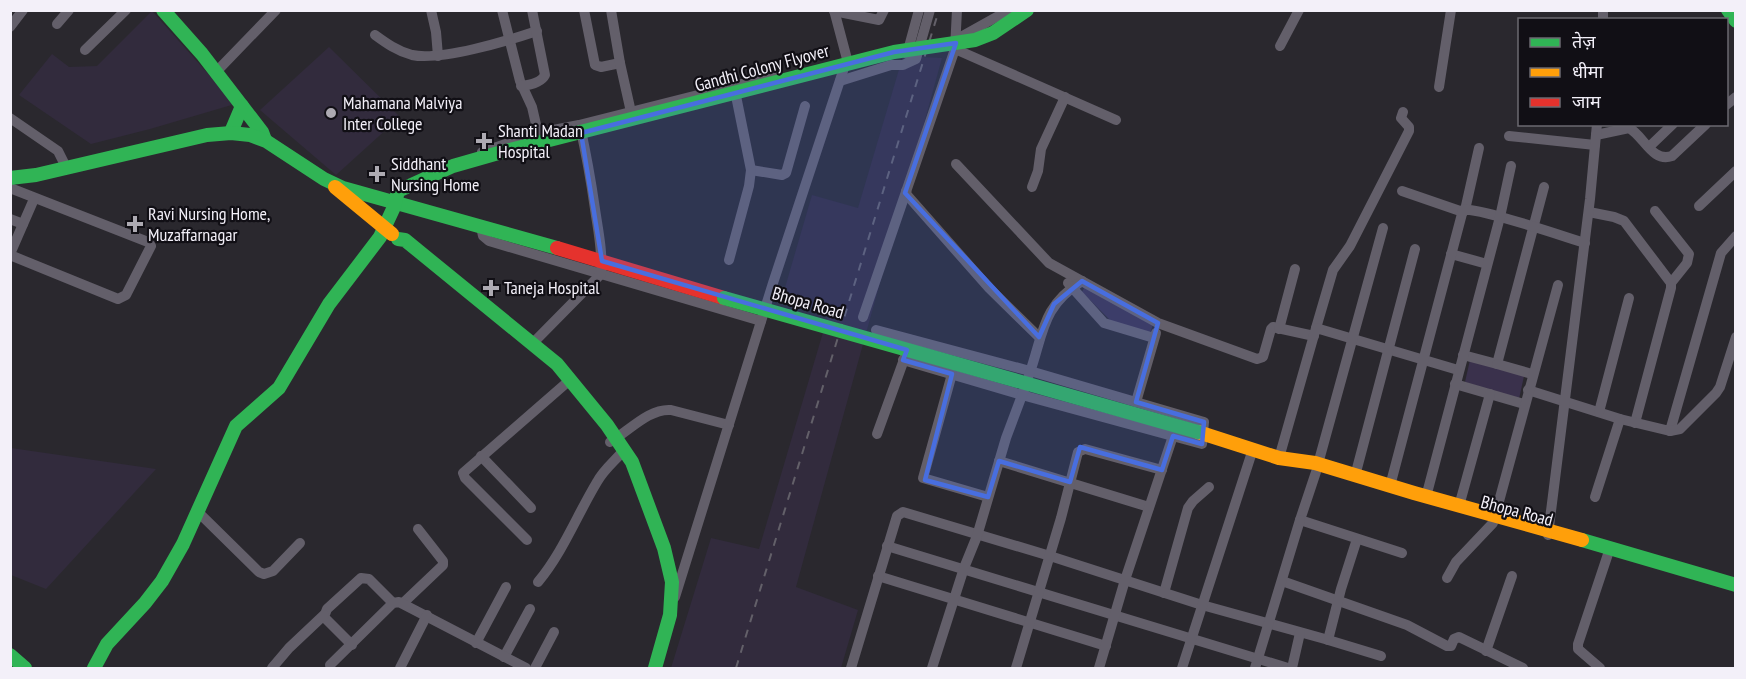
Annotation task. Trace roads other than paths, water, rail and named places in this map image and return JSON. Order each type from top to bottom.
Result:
[{"type":"main road","points":[[163,10],[217,71],[264,136]]},
{"type":"main road","name":"Gandhi Colony Flyover","points":[[397,197],[431,174],[502,152],[894,52],[975,40],[993,33],[1027,10]]},
{"type":"main road","points":[[1728,10],[1736,21]]},
{"type":"main road","points":[[232,129],[242,106]]},
{"type":"main road","points":[[10,177],[206,129],[232,129],[264,136]]},
{"type":"main road","points":[[10,177],[59,170],[232,129]]},
{"type":"main road","name":"Bhopa Road","points":[[264,136],[312,174],[332,184],[362,194],[397,197],[601,267],[724,298],[1201,433],[1285,459],[1298,459],[1317,468],[1494,519],[1736,585]]},
{"type":"main road","points":[[332,184],[398,239],[405,240],[533,343],[568,381],[617,447],[634,485],[642,490],[670,569],[672,583],[670,612],[655,669]]},
{"type":"main road","points":[[94,669],[104,649],[162,582],[236,426],[243,418],[270,399],[279,388],[330,302],[386,229],[397,197]]},
{"type":"main road","points":[[398,239],[400,245],[568,381]]},
{"type":"main road","name":"Bhopa Road","points":[[1317,468],[1426,496],[1494,519]]},
{"type":"main road","name":"Bhopa Road","points":[[1548,534],[1736,594]]},
{"type":"main road","points":[[10,655],[25,669]]},
{"type":"main road","points":[[10,665],[14,669]]},
{"type":"street","points":[[10,27],[23,10]]},
{"type":"street","points":[[57,24],[69,10]]},
{"type":"street","points":[[85,50],[126,10]]},
{"type":"street","points":[[217,71],[276,10]]},
{"type":"street","points":[[431,10],[438,56]]},
{"type":"street","points":[[502,10],[521,86],[532,107],[538,133]]},
{"type":"street","points":[[521,86],[536,83],[544,76],[532,10]]},
{"type":"street","points":[[584,10],[595,65],[601,68],[620,63]]},
{"type":"street","points":[[611,10],[631,112]]},
{"type":"street","points":[[670,612],[761,321],[847,59],[834,11],[879,21],[884,10]]},
{"type":"street","points":[[903,65],[912,43],[920,10]]},
{"type":"street","points":[[840,81],[891,65],[903,65],[916,59],[930,10]]},
{"type":"street","points":[[863,317],[956,44],[957,10]]},
{"type":"street","points":[[956,44],[991,16],[1009,10]]},
{"type":"street","points":[[1280,46],[1299,10]]},
{"type":"street","points":[[1439,87],[1451,10]]},
{"type":"street","points":[[375,35],[399,51],[421,56],[438,56],[510,40],[537,31]]},
{"type":"street","points":[[449,167],[497,146],[538,133],[579,125],[912,43]]},
{"type":"street","points":[[956,44],[1116,120]]},
{"type":"street","points":[[729,260],[749,186],[751,170],[734,85]]},
{"type":"street","points":[[1032,187],[1038,171],[1041,149],[1065,97]]},
{"type":"street","points":[[751,170],[782,175],[786,173],[805,106]]},
{"type":"street","points":[[1285,459],[1315,332],[1333,270],[1350,246],[1409,131],[1409,127],[1401,118],[1403,112]]},
{"type":"street","points":[[10,118],[58,151],[64,163]]},
{"type":"street","points":[[533,343],[601,267],[587,160],[579,125]]},
{"type":"street","points":[[1648,147],[1671,126]]},
{"type":"street","points":[[1509,136],[1596,135],[1629,128],[1660,157],[1666,158],[1672,156],[1704,126]]},
{"type":"street","points":[[1548,534],[1589,212],[1596,135]]},
{"type":"street","points":[[1390,486],[1479,148]]},
{"type":"street","points":[[956,164],[1049,263],[1077,284],[1158,322],[1259,359],[1264,354],[1271,329],[1280,329],[1315,332],[1352,339],[1458,370]]},
{"type":"street","points":[[1426,496],[1500,217],[1511,166]]},
{"type":"street","points":[[1699,206],[1736,171]]},
{"type":"street","points":[[1497,364],[1544,187]]},
{"type":"street","points":[[10,188],[148,242],[152,246],[151,249],[123,298],[118,299],[10,255],[34,199]]},
{"type":"street","points":[[906,191],[907,195],[989,288],[1040,338]]},
{"type":"street","points":[[1402,191],[1464,211],[1500,217],[1585,243]]},
{"type":"street","points":[[1635,423],[1671,283],[1687,263],[1689,254],[1655,211]]},
{"type":"street","points":[[1589,212],[1624,221],[1671,283]]},
{"type":"street","points":[[10,219],[24,224]]},
{"type":"street","points":[[1257,664],[1317,468],[1383,228]]},
{"type":"street","points":[[1670,431],[1721,253],[1736,236]]},
{"type":"street","points":[[1355,476],[1415,249]]},
{"type":"street","points":[[1451,254],[1487,264]]},
{"type":"street","points":[[601,267],[761,321]]},
{"type":"street","points":[[1280,329],[1295,269]]},
{"type":"street","points":[[932,669],[1050,310],[1077,284]]},
{"type":"street","points":[[1077,284],[1104,323],[1154,338]]},
{"type":"street","points":[[1447,578],[1456,562],[1494,519],[1558,285]]},
{"type":"street","points":[[1599,412],[1629,298]]},
{"type":"street","points":[[1136,402],[1158,322]]},
{"type":"street","points":[[876,330],[1030,370],[1204,422],[1201,433],[1202,444],[903,360]]},
{"type":"street","points":[[1528,390],[1635,423],[1670,431],[1680,429],[1716,393],[1723,379],[1736,337]]},
{"type":"street","points":[[877,434],[911,340]]},
{"type":"street","points":[[1463,355],[1532,374]]},
{"type":"street","points":[[952,374],[923,478],[988,497]]},
{"type":"street","points":[[527,540],[463,475],[464,471],[568,381]]},
{"type":"street","points":[[1455,384],[1524,404]]},
{"type":"street","points":[[1459,506],[1490,394]]},
{"type":"street","points":[[538,582],[556,557],[617,447],[650,415],[662,410],[671,410],[729,425]]},
{"type":"street","points":[[1595,497],[1620,419]]},
{"type":"street","points":[[1099,669],[1125,580],[1173,436]]},
{"type":"street","points":[[1016,669],[1078,452],[1083,449],[1162,470]]},
{"type":"street","points":[[1183,668],[1253,449]]},
{"type":"street","points":[[481,456],[531,508]]},
{"type":"street","points":[[999,461],[1149,507]]},
{"type":"street","points":[[1164,593],[1188,508],[1209,487]]},
{"type":"street","points":[[197,511],[259,572],[264,574],[273,571],[300,543]]},
{"type":"street","points":[[851,669],[887,546],[897,516],[903,512],[1202,605],[1381,656]]},
{"type":"street","points":[[1300,520],[1402,553]]},
{"type":"street","points":[[330,665],[443,565],[443,561],[418,529]]},
{"type":"street","points":[[1328,640],[1357,539]]},
{"type":"street","points":[[887,546],[1191,638],[1257,664],[1290,669],[1300,633]]},
{"type":"street","points":[[1600,669],[1580,650],[1578,644],[1608,554]]},
{"type":"street","points":[[878,576],[1106,646]]},
{"type":"street","points":[[1485,651],[1512,576]]},
{"type":"street","points":[[272,669],[289,648],[324,615],[327,609],[361,578],[369,579],[398,603],[427,615],[476,642],[506,662],[526,669]]},
{"type":"street","points":[[1282,581],[1407,625],[1448,646],[1451,646],[1457,637],[1524,669]]},
{"type":"street","points":[[476,642],[506,587]]},
{"type":"street","points":[[506,662],[530,609]]},
{"type":"street","points":[[324,615],[352,645]]},
{"type":"street","points":[[400,669],[427,615]]},
{"type":"street","points":[[535,669],[554,632]]},
{"type":"railway","points":[[736,668],[939,10]]},
{"type":"place","name":"Mahamana Malviya Inter College","points":[[331,113]]},
{"type":"place","name":"Shanti Madan Hospital","points":[[484,141]]},
{"type":"place","name":"Siddhant Nursing Home","points":[[377,174]]},
{"type":"place","name":"Ravi Nursing Home, Muzaffarnagar","points":[[135,224]]},
{"type":"place","name":"Taneja Hospital","points":[[491,288]]}]
